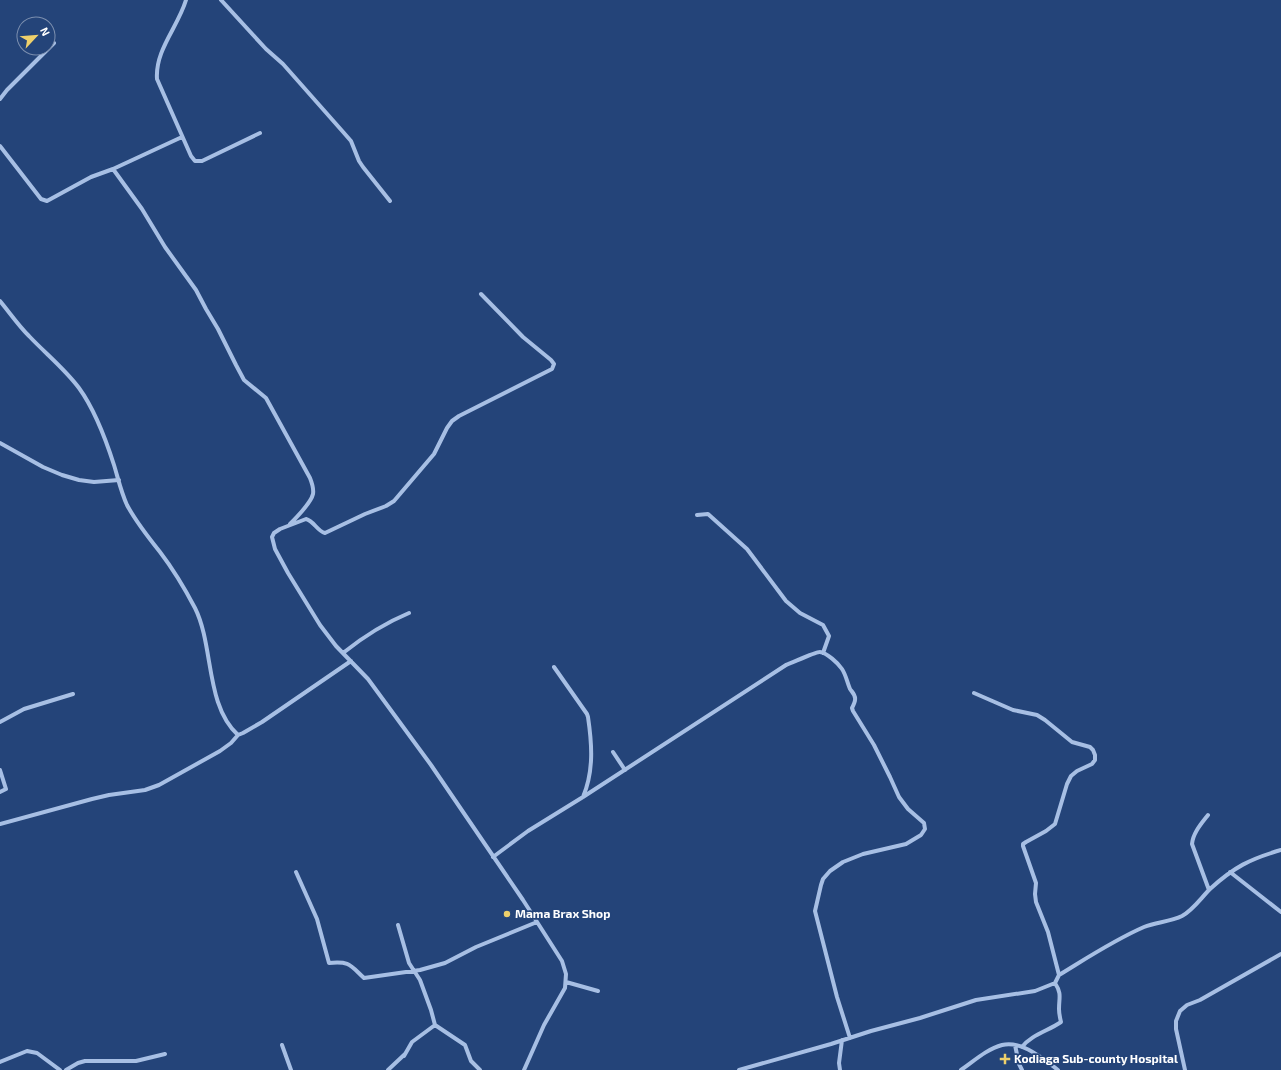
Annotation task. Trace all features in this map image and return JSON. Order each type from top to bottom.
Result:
[{"type":"street","points":[[186,0],[178,20],[164,44],[156,71],[157,79],[193,159],[198,161],[209,158],[260,133]]},
{"type":"street","points":[[221,0],[266,49],[283,64],[348,137],[355,148],[359,161],[390,201]]},
{"type":"street","points":[[0,100],[7,90],[41,56]]},
{"type":"street","points":[[0,146],[44,201],[50,200],[67,189],[92,177],[182,137]]},
{"type":"street","points":[[112,169],[142,209],[165,247],[196,290],[244,380],[266,398],[310,478],[313,487],[313,495],[290,525]]},
{"type":"street","points":[[481,294],[523,336],[551,360],[554,364],[552,369],[459,416],[452,421],[434,454],[391,504],[325,533],[309,520],[300,520],[280,529],[272,538],[288,574],[320,625],[343,653],[368,679],[399,720],[562,961],[566,974],[565,988],[544,1025],[524,1070]]},
{"type":"street","points":[[0,301],[28,336],[62,369],[89,404],[97,420],[121,491],[135,520],[161,554],[195,608],[201,621],[214,688],[222,712],[238,735]]},
{"type":"street","points":[[0,443],[43,467],[62,475],[79,480],[94,482],[118,480]]},
{"type":"street","points":[[697,515],[708,514],[747,549],[786,601],[800,613],[823,625],[829,636],[823,653]]},
{"type":"street","points":[[343,653],[366,636],[392,620],[409,613]]},
{"type":"street","points":[[493,857],[528,831],[786,665],[816,652],[823,653],[842,668],[850,689],[854,695],[855,700],[852,711],[874,744],[899,797],[913,815],[924,823],[925,829],[921,835],[906,844],[863,854],[843,862],[823,879],[815,911],[837,997],[850,1038]]},
{"type":"street","points":[[0,824],[52,809],[98,798],[145,790],[159,785],[231,743],[238,735],[262,722],[351,661]]},
{"type":"street","points":[[554,667],[588,717],[592,755],[588,785],[583,797]]},
{"type":"street","points":[[974,693],[1013,710],[1037,715],[1072,742],[1090,747],[1095,755],[1095,760],[1092,764],[1077,771],[1071,776],[1067,784],[1055,824],[1023,844],[1036,883],[1036,902],[1048,932],[1059,975]]},
{"type":"street","points":[[0,722],[24,710],[73,694]]},
{"type":"street","points":[[613,752],[625,770]]},
{"type":"street","points":[[0,770],[6,789],[0,792]]},
{"type":"street","points":[[1208,815],[1197,830],[1192,844],[1209,890]]},
{"type":"street","points":[[739,1070],[831,1044],[871,1030],[920,1018],[976,1000],[1035,991],[1055,983],[1059,975],[1122,938],[1146,927],[1171,921],[1182,916],[1230,872],[1246,862],[1281,850]]},
{"type":"street","points":[[296,872],[317,919],[329,963],[348,963],[364,978],[414,971],[445,963],[476,947],[537,922]]},
{"type":"street","points":[[1230,872],[1281,912]]},
{"type":"street","points":[[398,925],[410,963],[420,980],[435,1025],[465,1045],[472,1061],[480,1070]]},
{"type":"street","points":[[1185,1070],[1176,1030],[1176,1021],[1180,1011],[1186,1005],[1200,1000],[1281,954]]},
{"type":"street","points":[[566,982],[598,990]]},
{"type":"street","points":[[1022,1047],[1031,1039],[1051,1029],[1060,1022],[1060,995],[1059,988],[1055,983]]},
{"type":"street","points":[[404,1056],[412,1042],[435,1025]]},
{"type":"street","points":[[840,1070],[839,1064],[842,1040]]},
{"type":"street","points":[[282,1045],[291,1070]]},
{"type":"street","points":[[961,1070],[988,1052],[1001,1046],[1015,1046],[1022,1047],[1036,1054],[1058,1070]]},
{"type":"street","points":[[1015,1046],[1022,1070]]},
{"type":"street","points":[[388,1070],[411,1049]]},
{"type":"street","points":[[0,1062],[27,1051],[37,1053],[60,1070]]},
{"type":"street","points":[[66,1070],[85,1061],[136,1061],[165,1054]]},
{"type":"place","name":"Mama Brax Shop","points":[[507,914]]},
{"type":"place","name":"Kodiaga Sub-county Hospital","points":[[1005,1059]]}]
